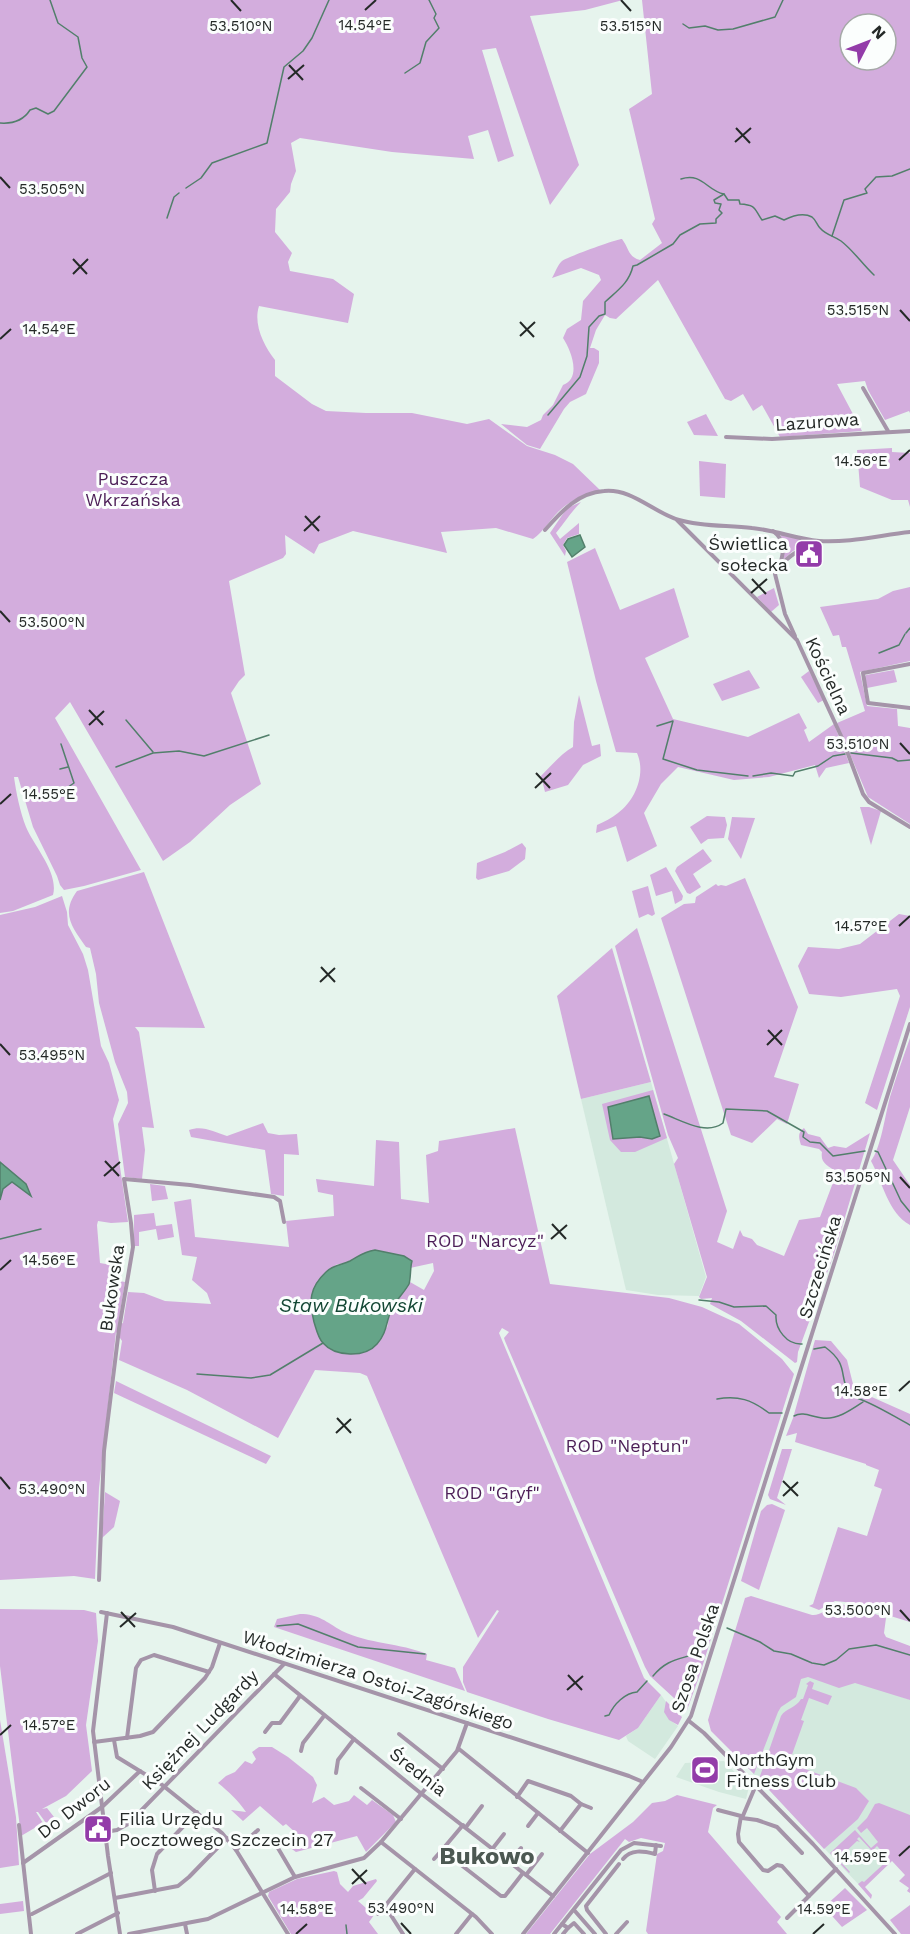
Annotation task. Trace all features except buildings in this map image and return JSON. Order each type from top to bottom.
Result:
[{"type":"street","points":[[863,388],[888,431]]},
{"type":"street","name":"Lazurowa","points":[[726,437],[772,439],[910,431]]},
{"type":"street","points":[[545,530],[572,501],[605,490],[632,497],[677,520],[773,531],[822,541]]},
{"type":"street","name":"Kościelna","points":[[677,520],[797,640],[842,738],[863,794],[869,802],[910,826]]},
{"type":"street","points":[[773,531],[780,537],[783,545],[780,566]]},
{"type":"street","points":[[797,640],[787,620],[775,579],[780,566],[801,549],[822,541],[910,532]]},
{"type":"street","points":[[781,625],[787,620]]},
{"type":"street","points":[[910,664],[863,673],[868,703],[910,708]]},
{"type":"street","name":"Szczecińska","points":[[809,1346],[910,1024]]},
{"type":"street","name":"Bukowska","points":[[99,1580],[102,1468],[119,1329],[133,1244],[124,1179],[274,1197],[280,1202],[284,1222]]},
{"type":"street","name":"Szosa Polska","points":[[523,1934],[689,1721],[809,1346]]},
{"type":"street","name":"Włodzimierza Ostoi-Zagórskiego","points":[[101,1612],[154,1622],[643,1782]]},
{"type":"street","points":[[107,1613],[93,1722],[105,1832],[120,1934]]},
{"type":"street","points":[[94,1742],[153,1732],[190,1695],[209,1672],[220,1643]]},
{"type":"street","points":[[127,1738],[136,1668],[141,1660],[154,1655],[209,1672]]},
{"type":"street","name":"Księżnej Ludgardy","points":[[105,1832],[126,1826],[284,1664]]},
{"type":"street","name":"Średnia","points":[[274,1674],[553,1896]]},
{"type":"street","points":[[265,1732],[272,1723],[280,1723],[300,1696]]},
{"type":"street","points":[[301,1751],[303,1743],[324,1716]]},
{"type":"street","points":[[689,1721],[756,1785],[895,1934]]},
{"type":"street","points":[[129,1934],[213,1917],[295,1877],[364,1858],[423,1794],[459,1749],[467,1723]]},
{"type":"street","points":[[399,1734],[443,1769]]},
{"type":"street","points":[[336,1773],[338,1760],[354,1739]]},
{"type":"street","points":[[114,1740],[117,1757],[165,1786],[227,1838],[288,1934]]},
{"type":"street","points":[[459,1749],[588,1852]]},
{"type":"street","name":"Do Dworu","points":[[22,1863],[102,1807],[140,1771]]},
{"type":"street","points":[[517,1797],[528,1781],[571,1796],[591,1808]]},
{"type":"street","points":[[756,1785],[738,1834],[741,1846],[765,1871],[777,1865],[782,1866],[809,1896]]},
{"type":"street","points":[[361,1788],[401,1819]]},
{"type":"street","points":[[560,1831],[581,1804]]},
{"type":"street","points":[[434,1859],[482,1806]]},
{"type":"street","points":[[718,1810],[777,1827],[802,1853]]},
{"type":"street","points":[[155,1891],[152,1870],[155,1857],[196,1812]]},
{"type":"street","points":[[528,1826],[538,1813]]},
{"type":"street","points":[[19,1825],[31,1934]]},
{"type":"street","points":[[236,1850],[258,1830]]},
{"type":"street","points":[[493,1848],[504,1834]]},
{"type":"street","points":[[115,1898],[174,1887],[183,1882],[227,1838]]},
{"type":"street","points":[[272,1838],[295,1877]]},
{"type":"street","points":[[381,1842],[472,1914],[492,1934]]},
{"type":"street","points":[[554,1934],[621,1850],[631,1844],[642,1842],[659,1845],[655,1854],[639,1851],[627,1854],[623,1859]]},
{"type":"street","points":[[509,1862],[521,1848]]},
{"type":"street","points":[[442,1850],[501,1896],[505,1896],[542,1854]]},
{"type":"street","points":[[606,1934],[585,1906],[618,1865],[611,1862]]},
{"type":"street","points":[[378,1914],[415,1869]]},
{"type":"street","points":[[787,1918],[836,1869]]},
{"type":"street","points":[[32,1914],[111,1874]]},
{"type":"street","points":[[586,1895],[591,1899]]},
{"type":"street","points":[[385,1906],[403,1934]]},
{"type":"street","points":[[574,1910],[595,1934]]},
{"type":"street","points":[[77,1934],[118,1912]]},
{"type":"street","points":[[456,1934],[472,1914]]},
{"type":"street","points":[[616,1934],[627,1922]]},
{"type":"street","points":[[563,1934],[574,1923],[584,1934]]},
{"type":"street","points":[[185,1924],[187,1934]]},
{"type":"street","points":[[562,1924],[568,1928]]},
{"type":"shaded area","points":[[651,1082],[706,1277],[699,1296],[658,1295],[626,1290],[581,1099]]},
{"type":"shaded area","points":[[790,1669],[856,1680],[910,1700],[910,1818],[893,1858],[861,1887],[749,1769]]},
{"type":"shaded area","points":[[661,1695],[674,1713],[670,1720],[678,1726],[655,1759],[628,1741],[626,1736],[638,1728]]},
{"type":"shaded area","points":[[724,1761],[749,1787],[746,1799],[676,1777],[685,1763]]},
{"type":"green space","name":"Puszcza Wkrzańska","points":[[0,0],[623,0],[585,10],[530,16],[579,165],[550,205],[496,48],[482,50],[514,156],[498,162],[488,130],[468,136],[474,159],[392,152],[300,138],[291,143],[296,171],[290,192],[276,209],[275,232],[292,253],[288,262],[290,271],[333,279],[354,294],[348,323],[259,306],[257,320],[267,348],[275,360],[275,376],[312,404],[326,411],[412,413],[467,424],[489,419],[527,446],[555,455],[573,464],[600,490],[568,504],[533,539],[496,528],[441,532],[447,553],[353,531],[319,544],[314,554],[285,535],[286,554],[283,558],[229,581],[245,675],[231,693],[261,784],[230,805],[190,842],[163,861],[70,702],[55,718],[141,870],[64,890],[33,827],[18,777],[14,777],[24,821],[45,860],[54,887],[53,895],[13,911],[0,913]]},
{"type":"green space","points":[[642,0],[910,0],[910,413],[909,411],[885,420],[865,381],[837,384],[862,431],[780,437],[762,405],[753,411],[743,394],[731,401],[725,399],[658,280],[616,319],[605,315],[596,330],[590,348],[599,351],[599,363],[586,394],[570,402],[564,409],[540,449],[527,445],[501,424],[527,427],[541,420],[553,405],[563,385],[572,376],[572,356],[563,338],[567,329],[581,320],[583,301],[601,280],[599,275],[581,268],[552,278],[561,262],[582,252],[622,239],[631,254],[640,260],[662,243],[652,224],[655,219],[629,109],[652,94]]},
{"type":"green space","points":[[706,414],[718,436],[694,435],[687,422]]},
{"type":"green space","points":[[892,448],[892,452],[910,453],[910,507],[908,500],[892,500],[860,487],[857,450]]},
{"type":"green space","points":[[699,461],[726,464],[725,498],[700,496]]},
{"type":"green space","points":[[581,502],[556,533],[560,539],[579,523],[579,534],[567,538],[563,545],[566,551],[565,556],[550,533],[567,508]]},
{"type":"green space","points":[[780,534],[811,542],[793,551],[783,560],[785,545]]},
{"type":"green space","points":[[595,548],[620,610],[674,588],[689,637],[645,658],[673,719],[748,737],[799,713],[807,728],[804,730],[809,742],[834,724],[849,763],[826,768],[819,778],[815,765],[769,777],[734,780],[678,767],[661,784],[644,813],[657,846],[627,862],[616,826],[596,833],[597,825],[618,813],[630,801],[638,786],[640,761],[637,753],[616,752],[567,562]]},
{"type":"green space","points":[[910,587],[910,661],[860,672],[867,706],[897,709],[898,726],[910,728],[910,824],[868,797],[837,723],[865,711],[846,647],[842,647],[839,635],[833,636],[820,607],[878,599],[893,591]]},
{"type":"green space","points":[[774,588],[779,605],[771,612],[757,597]]},
{"type":"green space","points":[[749,670],[760,688],[722,701],[713,684]]},
{"type":"green space","points":[[894,670],[897,682],[867,688],[866,675]]},
{"type":"green space","points":[[809,671],[824,700],[818,703],[801,677]]},
{"type":"green space","points":[[579,695],[592,746],[600,744],[601,756],[583,765],[568,785],[545,792],[541,776],[573,747],[574,722]]},
{"type":"green space","points":[[860,807],[881,811],[871,845]]},
{"type":"green space","points":[[707,816],[725,817],[727,825],[724,838],[708,839],[701,844],[690,827]]},
{"type":"green space","points":[[732,817],[755,818],[741,859],[728,839]]},
{"type":"green space","points":[[522,843],[526,848],[525,859],[509,871],[478,880],[476,878],[477,863]]},
{"type":"green space","points":[[703,849],[712,861],[693,874],[701,887],[690,894],[687,893],[675,871],[677,867]]},
{"type":"green space","points":[[666,867],[683,896],[682,900],[675,904],[672,891],[656,896],[650,875]]},
{"type":"green space","points":[[144,872],[205,1028],[135,1027],[139,1032],[154,1128],[142,1127],[145,1150],[142,1179],[125,1177],[118,1124],[128,1103],[127,1092],[115,1062],[99,1003],[90,948],[86,947],[73,927],[69,907],[77,891]]},
{"type":"green space","points":[[745,878],[798,1007],[774,1077],[799,1084],[787,1124],[777,1119],[752,1143],[731,1135],[661,918],[684,904],[695,903],[696,897],[716,884],[726,886]]},
{"type":"green space","points":[[648,886],[655,914],[639,918],[632,891]]},
{"type":"green space","points":[[62,896],[68,925],[83,954],[88,970],[101,1046],[109,1063],[119,1100],[113,1119],[128,1222],[98,1221],[97,1225],[100,1263],[111,1265],[109,1279],[125,1282],[118,1325],[123,1323],[128,1292],[144,1293],[165,1301],[211,1304],[207,1293],[192,1280],[197,1257],[182,1255],[174,1202],[191,1199],[195,1237],[289,1247],[286,1221],[334,1216],[333,1195],[318,1192],[316,1179],[374,1186],[376,1140],[399,1142],[401,1199],[429,1203],[426,1155],[438,1151],[439,1141],[515,1128],[550,1284],[669,1298],[702,1307],[739,1324],[782,1359],[794,1374],[687,1710],[650,1676],[645,1667],[505,1341],[504,1338],[509,1332],[502,1328],[499,1333],[644,1678],[661,1695],[638,1728],[619,1740],[467,1692],[463,1682],[463,1667],[499,1611],[497,1610],[478,1638],[367,1376],[360,1373],[315,1370],[278,1438],[187,1390],[119,1360],[122,1341],[116,1332],[99,1488],[95,1579],[74,1576],[0,1580],[0,915],[35,907]],"holes":[[[349,1262],[410,1268],[433,1263],[434,1271],[424,1290],[410,1282],[390,1312],[387,1328],[335,1265]]]},
{"type":"green space","points":[[899,914],[910,916],[910,1007],[877,1110],[865,1103],[900,996],[897,989],[841,997],[809,994],[798,966],[808,947],[839,949],[860,944]]},
{"type":"green space","points":[[637,928],[727,1211],[717,1242],[733,1249],[740,1230],[743,1236],[752,1239],[757,1245],[784,1256],[799,1220],[820,1217],[837,1172],[823,1162],[822,1152],[819,1149],[801,1145],[800,1132],[804,1128],[808,1134],[820,1137],[828,1148],[834,1146],[846,1148],[870,1133],[834,1254],[795,1363],[741,1321],[710,1304],[712,1298],[701,1299],[699,1297],[707,1277],[674,1164],[678,1158],[668,1135],[615,946]]},
{"type":"green space","points":[[612,948],[651,1082],[581,1099],[557,996]]},
{"type":"green space","points":[[910,1038],[910,1107],[893,1160],[910,1185],[910,1225],[902,1220],[891,1205],[871,1161]]},
{"type":"green space","points":[[653,1090],[667,1138],[635,1152],[621,1152],[610,1140],[602,1104]],"holes":[[[649,1096],[652,1139],[640,1137],[608,1107]]]},
{"type":"green space","points":[[263,1123],[268,1133],[297,1134],[299,1155],[284,1154],[284,1196],[271,1194],[265,1150],[191,1137],[189,1130],[204,1129],[227,1136]]},
{"type":"green space","points":[[150,1184],[165,1186],[168,1199],[152,1201]]},
{"type":"green space","points":[[154,1213],[156,1226],[172,1224],[174,1237],[158,1240],[156,1229],[139,1232],[139,1246],[134,1246],[134,1215]]},
{"type":"green space","points":[[815,1340],[831,1341],[847,1360],[856,1390],[910,1414],[910,1622],[845,1602],[835,1601],[819,1610],[809,1606],[813,1604],[838,1527],[867,1536],[882,1489],[874,1486],[879,1470],[795,1442],[797,1433],[786,1436]]},
{"type":"green space","points":[[116,1381],[271,1456],[266,1464],[114,1393]]},
{"type":"green space","points":[[782,1449],[792,1449],[777,1498],[786,1505],[770,1499],[768,1495]]},
{"type":"green space","points":[[105,1492],[120,1501],[114,1527],[102,1538]]},
{"type":"green space","points":[[772,1504],[785,1510],[759,1590],[741,1581],[761,1511],[767,1505]]},
{"type":"green space","points":[[751,1596],[812,1615],[834,1606],[847,1605],[886,1618],[884,1633],[886,1637],[910,1646],[910,1700],[855,1683],[839,1688],[808,1677],[801,1679],[796,1697],[781,1707],[778,1712],[754,1774],[711,1731],[708,1720],[745,1598]]},
{"type":"green space","points":[[0,1609],[84,1610],[96,1613],[98,1641],[86,1725],[92,1771],[66,1796],[42,1809],[47,1808],[54,1817],[46,1823],[36,1812],[43,1823],[21,1836],[0,1666]]},
{"type":"green space","points":[[300,1614],[317,1617],[352,1635],[427,1654],[426,1660],[455,1668],[465,1691],[274,1627],[277,1619]]},
{"type":"green space","points":[[810,1681],[814,1683],[812,1689],[832,1696],[828,1705],[809,1698],[801,1720],[804,1721],[789,1763],[856,1788],[869,1801],[858,1819],[824,1849],[759,1779],[781,1716],[803,1699],[808,1685],[806,1684]]},
{"type":"green space","points":[[666,1701],[682,1717],[678,1725],[669,1720],[664,1712]]},
{"type":"green space","points":[[0,1720],[16,1817],[19,1865],[0,1868]]},
{"type":"green space","points":[[259,1747],[272,1747],[313,1777],[317,1785],[312,1803],[324,1797],[334,1805],[349,1801],[354,1795],[367,1805],[372,1800],[393,1815],[396,1822],[366,1852],[357,1836],[296,1852],[289,1847],[297,1834],[286,1824],[283,1826],[260,1806],[243,1821],[231,1810],[246,1812],[218,1783],[235,1772],[245,1761],[252,1764],[256,1759],[252,1752]]},
{"type":"green space","points":[[677,1795],[717,1805],[713,1808],[708,1832],[781,1917],[777,1922],[787,1934],[648,1934],[646,1931],[657,1854],[663,1851],[665,1843],[641,1838],[629,1842],[625,1839],[550,1934],[526,1934],[590,1854],[633,1822],[652,1803],[665,1801]]},
{"type":"green space","points":[[879,1803],[910,1815],[910,1893],[907,1891],[909,1888],[899,1881],[905,1875],[892,1861],[865,1887],[872,1895],[871,1899],[858,1884],[864,1882],[889,1859],[877,1846],[875,1851],[872,1851],[859,1837],[857,1839],[860,1842],[857,1841],[838,1859],[849,1873],[830,1853],[855,1830],[871,1848],[878,1842],[867,1828],[861,1833],[857,1828],[867,1818],[875,1804]]},
{"type":"green space","points":[[337,1872],[340,1884],[348,1892],[353,1886],[376,1879],[377,1881],[358,1901],[374,1915],[369,1922],[378,1934],[291,1934],[268,1896],[269,1892],[297,1879]]},
{"type":"green space","points":[[845,1888],[867,1910],[842,1927],[824,1907]]},
{"type":"green space","points":[[23,1901],[24,1911],[0,1914],[0,1904]]},
{"type":"green space","points":[[910,1905],[910,1934],[901,1934],[890,1920]]},
{"type":"water","points":[[580,535],[585,547],[572,557],[564,545],[568,539]]},
{"type":"water","points":[[649,1096],[660,1136],[652,1139],[640,1137],[613,1139],[608,1107]]},
{"type":"water","points":[[0,1162],[26,1184],[31,1196],[12,1182],[3,1189],[0,1200]]},
{"type":"water","name":"Staw Bukowski","points":[[375,1250],[404,1256],[412,1261],[409,1284],[389,1315],[385,1332],[372,1349],[350,1354],[328,1348],[317,1333],[314,1322],[311,1308],[313,1289],[320,1278],[335,1266]]},
{"type":"waterway","points":[[0,123],[17,121],[36,108],[48,114],[54,111],[87,67],[82,58],[78,37],[58,23],[50,0]]},
{"type":"waterway","points":[[186,188],[201,178],[212,163],[267,143],[284,67],[303,51],[312,38],[329,0]]},
{"type":"waterway","points":[[405,73],[420,63],[426,42],[439,28],[434,18],[436,14],[429,0]]},
{"type":"waterway","points":[[683,24],[689,28],[705,26],[718,30],[733,29],[775,17],[783,0]]},
{"type":"waterway","points":[[832,236],[844,200],[867,193],[865,189],[876,177],[892,176],[910,169]]},
{"type":"waterway","points":[[681,179],[694,178],[724,194],[728,200],[739,200],[740,204],[756,210],[762,220],[775,216],[784,220],[801,215],[812,217],[822,230],[846,245],[874,275]]},
{"type":"waterway","points":[[167,218],[174,197],[179,193]]},
{"type":"waterway","points":[[548,415],[580,377],[587,356],[589,327],[599,316],[605,314],[605,302],[626,282],[633,266],[673,244],[680,235],[700,224],[716,223],[716,219],[722,213],[719,210],[721,204],[715,203],[714,200],[724,194]]},
{"type":"waterway","points":[[906,633],[910,628]]},
{"type":"waterway","points":[[879,653],[899,645],[905,634]]},
{"type":"waterway","points":[[126,720],[153,752]]},
{"type":"waterway","points":[[657,726],[673,721],[663,759],[697,770],[748,776]]},
{"type":"waterway","points":[[116,767],[153,753],[179,751],[204,756],[269,735]]},
{"type":"waterway","points":[[55,796],[74,783],[61,744]]},
{"type":"waterway","points":[[851,753],[892,758],[898,761],[910,760]]},
{"type":"waterway","points":[[753,776],[771,773],[793,776],[795,772],[818,766],[833,756],[845,754]]},
{"type":"waterway","points":[[60,769],[68,767]]},
{"type":"waterway","points":[[664,1114],[694,1126],[709,1128],[723,1123],[726,1109],[767,1111],[804,1132],[803,1137],[810,1142],[820,1143],[833,1156],[865,1151]]},
{"type":"waterway","points":[[875,1151],[878,1152],[901,1201],[910,1212]]},
{"type":"waterway","points":[[0,1239],[41,1229]]},
{"type":"waterway","points":[[699,1300],[719,1302],[734,1307],[766,1306],[776,1315],[783,1335],[791,1342],[802,1344]]},
{"type":"waterway","points":[[197,1374],[251,1378],[270,1375],[323,1343]]},
{"type":"waterway","points":[[814,1349],[825,1347],[838,1360],[851,1396],[874,1405],[910,1425]]},
{"type":"waterway","points":[[717,1399],[738,1398],[751,1402],[769,1413],[782,1413]]},
{"type":"waterway","points":[[794,1416],[804,1414],[822,1418],[833,1417],[844,1414],[863,1402]]},
{"type":"waterway","points":[[277,1626],[298,1624],[358,1647],[425,1654]]},
{"type":"waterway","points":[[653,1676],[669,1663],[700,1652],[706,1634],[714,1626]]},
{"type":"waterway","points":[[727,1628],[760,1642],[774,1651],[824,1665],[836,1660],[849,1649],[876,1645],[910,1655]]},
{"type":"waterway","points":[[605,1716],[609,1715],[620,1700],[628,1694],[637,1692],[647,1681]]},
{"type":"waterway","points":[[346,1925],[347,1934]]},
{"type":"place","name":"Świetlica sołecka","points":[[809,554]]},
{"type":"place","name":"NorthGym Fitness Club","points":[[705,1770]]},
{"type":"place","name":"Filia Urzędu Pocztowego Szczecin 27","points":[[98,1829]]},
{"type":"district","name":"Bukowo","points":[[487,1856]]},
{"type":"park label","name":"ROD \"Narcyz\"","points":[[485,1241]]},
{"type":"park label","name":"ROD \"Neptun\"","points":[[627,1446]]},
{"type":"park label","name":"ROD \"Gryf\"","points":[[492,1493]]}]
